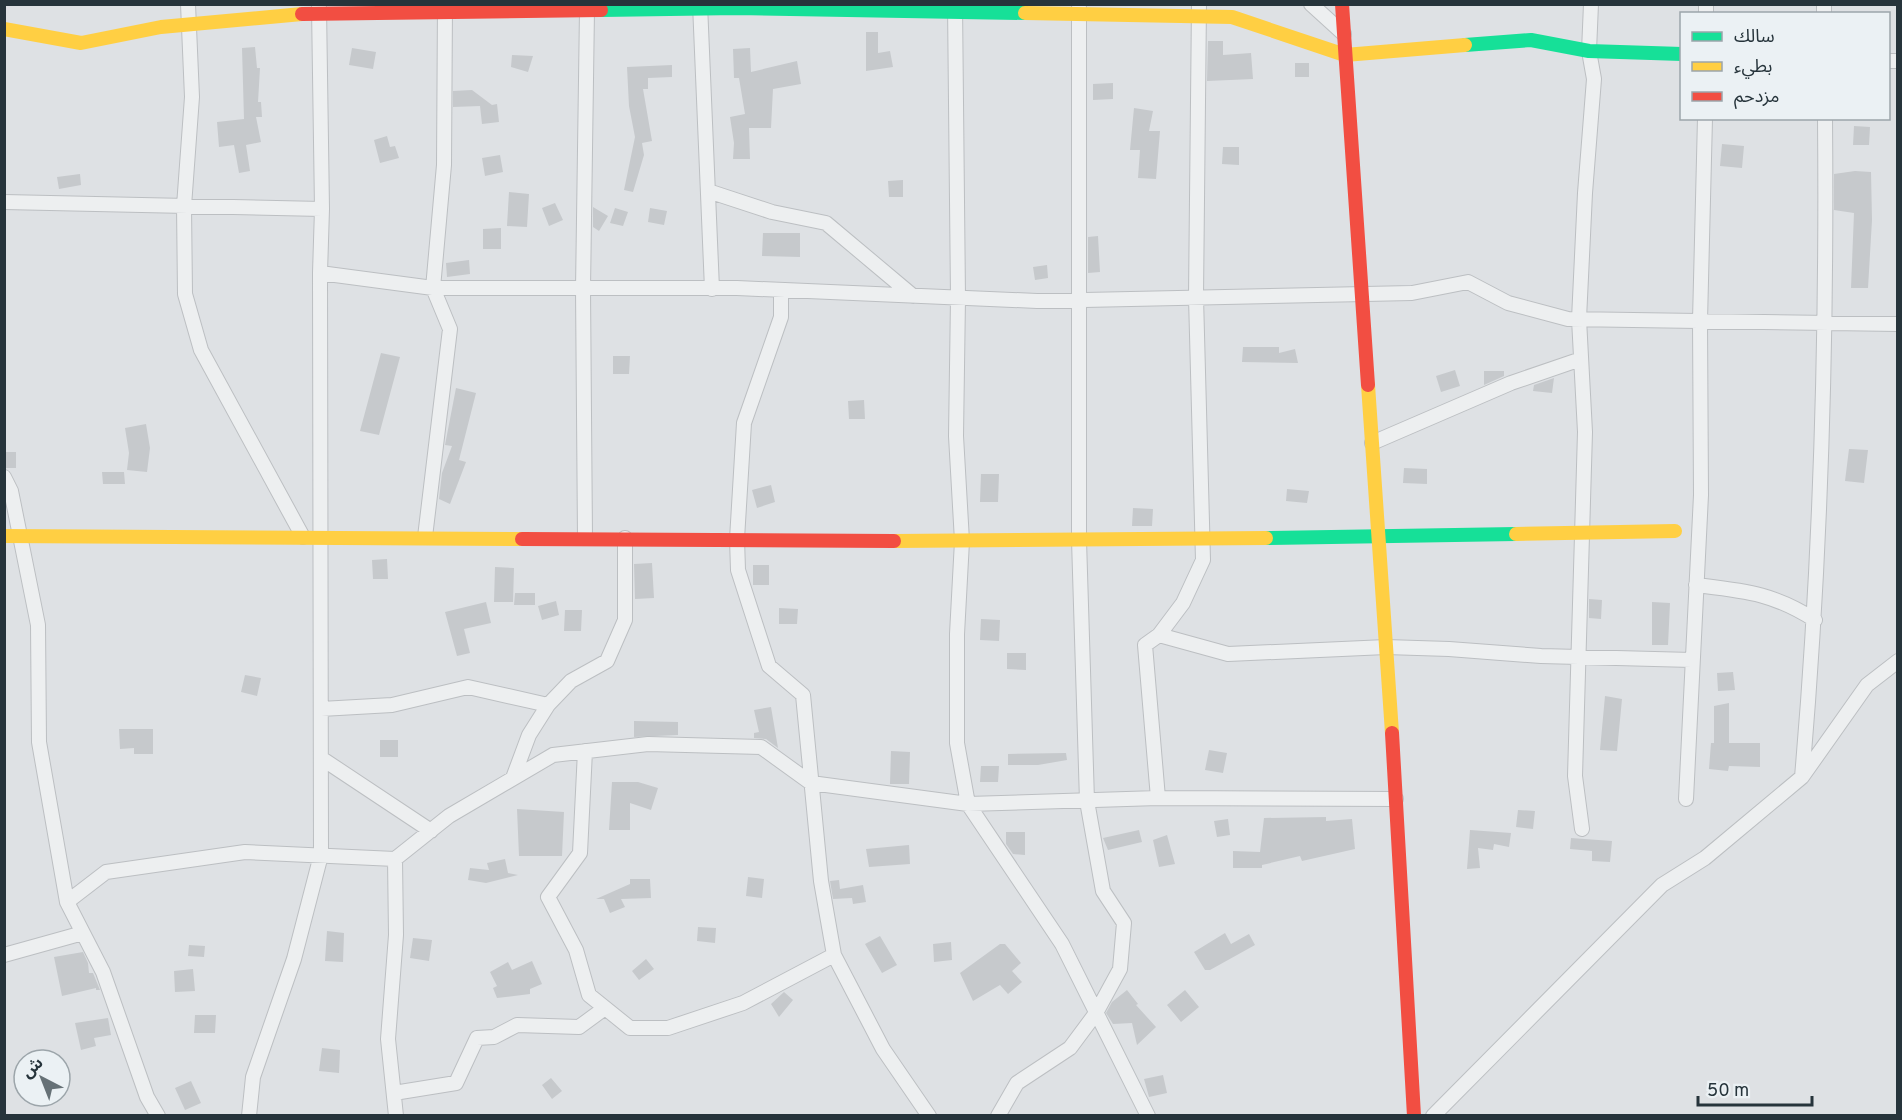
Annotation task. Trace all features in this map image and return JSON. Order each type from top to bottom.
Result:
[{"type":"street","points":[[188,4],[192,97],[184,206],[185,294],[201,350],[303,537]]},
{"type":"street","points":[[1311,4],[1344,34]]},
{"type":"street","points":[[1342,4],[1396,798],[1414,1116]]},
{"type":"street","points":[[1582,829],[1575,776],[1585,432],[1579,319],[1585,194],[1594,79],[1589,51],[1591,4]]},
{"type":"street","points":[[4,29],[81,43],[189,25],[319,9],[587,10],[700,7],[1199,10],[1232,16],[1345,55],[1531,40],[1589,51],[1680,54]]},
{"type":"street","points":[[700,7],[712,289]]},
{"type":"street","points":[[425,537],[450,329],[433,288],[444,165],[445,8]]},
{"type":"street","points":[[955,8],[958,298],[956,436],[962,542],[957,634],[957,743],[968,804],[1062,944],[1148,1116]]},
{"type":"street","points":[[249,1116],[253,1077],[294,959],[321,855],[320,273],[322,209],[319,9]]},
{"type":"street","points":[[998,1116],[1017,1083],[1070,1048],[1096,1014],[1120,969],[1125,923],[1103,891],[1087,801],[1079,540],[1078,9]]},
{"type":"street","points":[[585,538],[582,288],[587,10]]},
{"type":"street","points":[[1158,798],[1145,645],[1159,635],[1183,603],[1203,560],[1204,538],[1197,406],[1196,297],[1199,10]]},
{"type":"street","points":[[1686,800],[1701,495],[1700,321],[1705,120]]},
{"type":"street","points":[[1802,777],[1815,620],[1826,322],[1825,120]]},
{"type":"street","points":[[708,191],[772,212],[826,223],[913,296]]},
{"type":"street","points":[[4,202],[322,209]]},
{"type":"street","points":[[320,273],[433,288],[781,290],[958,298],[1080,300],[1412,293],[1468,282],[1508,303],[1568,319],[1898,324]]},
{"type":"street","points":[[781,290],[781,317],[744,423],[737,539],[738,570],[769,666],[803,695],[821,881],[834,955],[883,1049],[929,1116]]},
{"type":"street","points":[[1372,443],[1511,383],[1581,359]]},
{"type":"street","points":[[4,477],[11,491],[38,625],[39,742],[67,902],[103,972],[147,1097],[158,1116]]},
{"type":"street","points":[[4,536],[625,538],[962,542],[1675,531]]},
{"type":"street","points":[[513,778],[529,735],[548,705],[571,681],[607,661],[625,620],[625,538]]},
{"type":"street","points":[[1696,585],[1758,592],[1793,606],[1815,620]]},
{"type":"street","points":[[1159,635],[1228,654],[1386,647],[1692,660]]},
{"type":"street","points":[[1433,1116],[1662,885],[1705,858],[1802,777],[1867,685],[1898,661]]},
{"type":"street","points":[[321,709],[392,705],[468,687],[548,705]]},
{"type":"street","points":[[67,902],[106,872],[245,852],[395,859],[449,816],[553,754],[648,744],[761,747],[811,783],[968,804],[1158,798],[1396,798]]},
{"type":"street","points":[[585,751],[580,853],[548,897],[576,950],[589,995],[630,1028],[668,1028],[743,1003],[834,955]]},
{"type":"street","points":[[321,758],[431,831]]},
{"type":"street","points":[[395,859],[396,935],[388,1039],[396,1116]]},
{"type":"street","points":[[4,955],[83,933]]},
{"type":"street","points":[[394,1093],[418,1091],[456,1083],[477,1038],[494,1037],[518,1025],[579,1027],[605,1008]]},
{"type":"building","points":[[866,32],[878,32],[878,53],[890,51],[893,67],[866,71]]},
{"type":"building","points":[[1208,41],[1223,41],[1223,55],[1251,53],[1253,79],[1207,81]]},
{"type":"building","points":[[255,47],[257,68],[260,68],[258,102],[261,102],[262,117],[256,117],[261,142],[246,145],[250,171],[239,173],[234,145],[219,147],[217,122],[244,119],[242,48]]},
{"type":"building","points":[[352,48],[376,52],[373,69],[349,65]]},
{"type":"building","points":[[750,48],[751,72],[797,61],[801,84],[773,89],[771,128],[749,128],[750,159],[733,159],[734,143],[730,117],[745,114],[739,78],[734,78],[733,49]]},
{"type":"building","points":[[512,55],[533,56],[528,72],[511,67]]},
{"type":"building","points":[[1295,63],[1309,63],[1309,77],[1295,77]]},
{"type":"building","points":[[672,65],[672,77],[648,78],[648,89],[643,89],[652,141],[642,143],[644,155],[633,192],[624,190],[635,137],[629,106],[627,67]]},
{"type":"building","points":[[1113,83],[1113,99],[1093,100],[1093,84]]},
{"type":"building","points":[[472,90],[492,105],[497,104],[499,122],[482,124],[480,106],[453,107],[453,91]]},
{"type":"building","points":[[1134,108],[1153,111],[1149,131],[1160,131],[1156,179],[1138,178],[1140,150],[1130,150]]},
{"type":"building","points":[[1854,126],[1870,127],[1869,145],[1853,145]]},
{"type":"building","points":[[387,136],[390,147],[395,146],[399,158],[380,163],[374,140]]},
{"type":"building","points":[[1722,144],[1744,146],[1742,168],[1720,166]]},
{"type":"building","points":[[1223,147],[1239,147],[1239,165],[1222,164]]},
{"type":"building","points":[[500,155],[503,172],[485,176],[482,158]]},
{"type":"building","points":[[1855,171],[1871,172],[1872,220],[1868,288],[1851,288],[1854,213],[1834,210],[1834,174]]},
{"type":"building","points":[[80,174],[81,185],[59,189],[57,177]]},
{"type":"building","points":[[903,180],[903,197],[889,197],[888,181]]},
{"type":"building","points":[[509,192],[529,194],[527,227],[507,226]]},
{"type":"building","points":[[555,203],[563,220],[549,226],[542,208]]},
{"type":"building","points":[[593,207],[608,216],[599,231],[593,227]]},
{"type":"building","points":[[615,208],[628,212],[623,226],[610,223]]},
{"type":"building","points":[[650,208],[667,211],[664,225],[648,222]]},
{"type":"building","points":[[501,228],[501,249],[483,249],[483,229]]},
{"type":"building","points":[[763,233],[800,233],[800,257],[762,256]]},
{"type":"building","points":[[1098,236],[1100,272],[1088,273],[1088,237]]},
{"type":"building","points":[[469,260],[470,274],[447,277],[446,263]]},
{"type":"building","points":[[1047,265],[1048,278],[1035,280],[1033,267]]},
{"type":"building","points":[[1243,347],[1279,347],[1279,353],[1295,349],[1298,363],[1242,362]]},
{"type":"building","points":[[381,353],[400,357],[379,435],[360,431]]},
{"type":"building","points":[[613,356],[630,356],[629,374],[613,374]]},
{"type":"building","points":[[1455,370],[1460,386],[1441,392],[1436,376]]},
{"type":"building","points":[[1484,371],[1504,371],[1504,376],[1484,385]]},
{"type":"building","points":[[1554,378],[1552,393],[1533,391],[1534,385]]},
{"type":"building","points":[[456,388],[476,393],[459,460],[466,462],[450,504],[439,499],[442,473],[452,446],[445,445]]},
{"type":"building","points":[[864,400],[865,419],[849,419],[848,401]]},
{"type":"building","points":[[146,424],[150,448],[147,472],[127,470],[129,453],[125,428]]},
{"type":"building","points":[[1849,449],[1868,450],[1864,483],[1845,481]]},
{"type":"building","points":[[4,452],[16,452],[16,468],[4,468]]},
{"type":"building","points":[[1404,468],[1427,469],[1427,484],[1403,483]]},
{"type":"building","points":[[102,472],[124,472],[125,484],[103,484]]},
{"type":"building","points":[[981,474],[999,474],[998,502],[980,502]]},
{"type":"building","points":[[771,485],[775,502],[757,508],[752,490]]},
{"type":"building","points":[[1287,489],[1309,491],[1307,503],[1286,501]]},
{"type":"building","points":[[1133,508],[1153,509],[1152,526],[1132,526]]},
{"type":"building","points":[[387,559],[388,579],[373,579],[372,560]]},
{"type":"building","points":[[652,563],[654,598],[635,599],[634,564]]},
{"type":"building","points":[[753,565],[769,565],[769,585],[753,585]]},
{"type":"building","points":[[495,567],[514,568],[513,602],[494,602]]},
{"type":"building","points":[[515,593],[535,593],[535,605],[514,605]]},
{"type":"building","points":[[1589,599],[1602,600],[1601,619],[1589,618]]},
{"type":"building","points":[[556,601],[559,615],[542,620],[538,606]]},
{"type":"building","points":[[486,602],[491,623],[464,629],[470,653],[457,656],[445,612]]},
{"type":"building","points":[[1652,602],[1670,603],[1668,645],[1652,645]]},
{"type":"building","points":[[779,608],[798,609],[797,624],[779,624]]},
{"type":"building","points":[[565,610],[582,610],[581,631],[564,631]]},
{"type":"building","points":[[981,619],[1000,620],[999,641],[980,640]]},
{"type":"building","points":[[1007,653],[1026,653],[1026,670],[1007,669]]},
{"type":"building","points":[[1733,672],[1735,690],[1718,691],[1717,673]]},
{"type":"building","points":[[245,675],[261,678],[257,696],[241,692]]},
{"type":"building","points":[[1605,696],[1622,699],[1617,751],[1600,750]]},
{"type":"building","points":[[1729,703],[1729,743],[1760,743],[1760,767],[1729,766],[1728,771],[1709,769],[1711,743],[1714,743],[1714,706]]},
{"type":"building","points":[[771,707],[778,748],[766,739],[754,738],[754,733],[759,732],[754,710]]},
{"type":"building","points":[[634,721],[678,722],[678,735],[634,737]]},
{"type":"building","points":[[119,729],[153,729],[153,754],[134,754],[134,748],[120,749]]},
{"type":"building","points":[[380,740],[398,740],[398,757],[380,757]]},
{"type":"building","points":[[1209,750],[1227,753],[1223,773],[1205,770]]},
{"type":"building","points":[[891,751],[910,752],[909,784],[890,784]]},
{"type":"building","points":[[1066,753],[1067,760],[1038,765],[1008,765],[1008,754]]},
{"type":"building","points":[[981,766],[999,766],[998,782],[980,782]]},
{"type":"building","points":[[612,782],[638,782],[658,788],[651,810],[630,803],[630,830],[609,830]]},
{"type":"building","points":[[517,809],[564,812],[562,856],[519,856]]},
{"type":"building","points":[[1518,810],[1535,811],[1533,829],[1516,827]]},
{"type":"building","points":[[1326,817],[1326,821],[1352,819],[1355,849],[1302,861],[1300,856],[1262,865],[1262,868],[1233,868],[1233,851],[1260,852],[1264,818]]},
{"type":"building","points":[[1228,819],[1230,835],[1217,837],[1214,821]]},
{"type":"building","points":[[1139,830],[1142,842],[1108,850],[1103,838]]},
{"type":"building","points":[[1470,830],[1511,833],[1509,847],[1494,844],[1493,850],[1478,848],[1480,868],[1467,869]]},
{"type":"building","points":[[1006,832],[1025,832],[1025,855],[1013,854],[1006,844]]},
{"type":"building","points":[[1167,835],[1175,864],[1159,867],[1153,840]]},
{"type":"building","points":[[1571,838],[1612,841],[1610,862],[1592,861],[1592,851],[1570,849]]},
{"type":"building","points":[[909,845],[910,864],[869,867],[866,849]]},
{"type":"building","points":[[505,859],[508,873],[518,875],[486,883],[468,880],[470,868],[489,870],[487,863]]},
{"type":"building","points":[[748,877],[764,879],[762,898],[746,896]]},
{"type":"building","points":[[630,879],[650,879],[651,898],[621,899],[625,907],[610,913],[604,899],[596,899],[630,884]]},
{"type":"building","points":[[839,880],[840,889],[863,885],[866,902],[853,904],[852,898],[833,899],[830,881]]},
{"type":"building","points":[[698,927],[716,928],[715,943],[697,941]]},
{"type":"building","points":[[327,931],[344,933],[343,962],[325,961]]},
{"type":"building","points":[[1225,933],[1231,944],[1249,934],[1255,945],[1210,970],[1205,970],[1194,952]]},
{"type":"building","points":[[880,936],[897,965],[882,973],[865,944]]},
{"type":"building","points":[[413,938],[432,940],[429,961],[410,958]]},
{"type":"building","points":[[951,942],[952,960],[934,962],[933,944]]},
{"type":"building","points":[[1000,944],[1005,944],[1021,963],[1012,971],[1022,982],[1008,994],[1000,985],[973,1001],[960,973]]},
{"type":"building","points":[[189,945],[205,946],[204,957],[188,956]]},
{"type":"building","points":[[83,952],[89,973],[93,973],[100,990],[96,988],[62,996],[54,957]]},
{"type":"building","points":[[646,959],[654,969],[639,980],[632,971]]},
{"type":"building","points":[[532,961],[542,984],[530,989],[530,994],[497,998],[493,988],[497,986],[490,972],[508,962],[512,970]]},
{"type":"building","points":[[193,969],[195,991],[175,992],[174,971]]},
{"type":"building","points":[[1127,990],[1138,1004],[1136,1005],[1156,1027],[1137,1045],[1132,1023],[1113,1024],[1106,1013],[1112,1002]]},
{"type":"building","points":[[1185,990],[1199,1007],[1181,1022],[1167,1005]]},
{"type":"building","points":[[784,992],[793,1000],[779,1017],[771,1004]]},
{"type":"building","points":[[195,1015],[216,1015],[215,1033],[194,1033]]},
{"type":"building","points":[[108,1018],[111,1035],[94,1038],[96,1046],[81,1050],[75,1023]]},
{"type":"building","points":[[322,1048],[340,1050],[339,1073],[319,1071]]},
{"type":"building","points":[[1163,1075],[1167,1093],[1149,1097],[1144,1079]]},
{"type":"building","points":[[551,1078],[562,1091],[552,1099],[542,1085]]},
{"type":"building","points":[[191,1081],[201,1103],[185,1110],[175,1088]]},
{"type":"traffic: fast","points":[[601,10],[738,8],[1025,13]]},
{"type":"traffic: fast","points":[[1465,45],[1531,40],[1589,51],[1680,54]]},
{"type":"traffic: fast","points":[[1266,538],[1516,534]]},
{"type":"traffic: slow","points":[[1025,13],[1232,17],[1345,55],[1465,45]]},
{"type":"traffic: slow","points":[[4,29],[81,43],[161,27],[302,14]]},
{"type":"traffic: slow","points":[[1368,385],[1392,733]]},
{"type":"traffic: slow","points":[[1516,534],[1675,531]]},
{"type":"traffic: slow","points":[[4,536],[522,539]]},
{"type":"traffic: slow","points":[[894,541],[1266,538]]},
{"type":"traffic: jam","points":[[1342,4],[1368,385]]},
{"type":"traffic: jam","points":[[302,14],[601,10]]},
{"type":"traffic: jam","points":[[522,539],[894,541]]},
{"type":"traffic: jam","points":[[1392,733],[1414,1116]]}]
